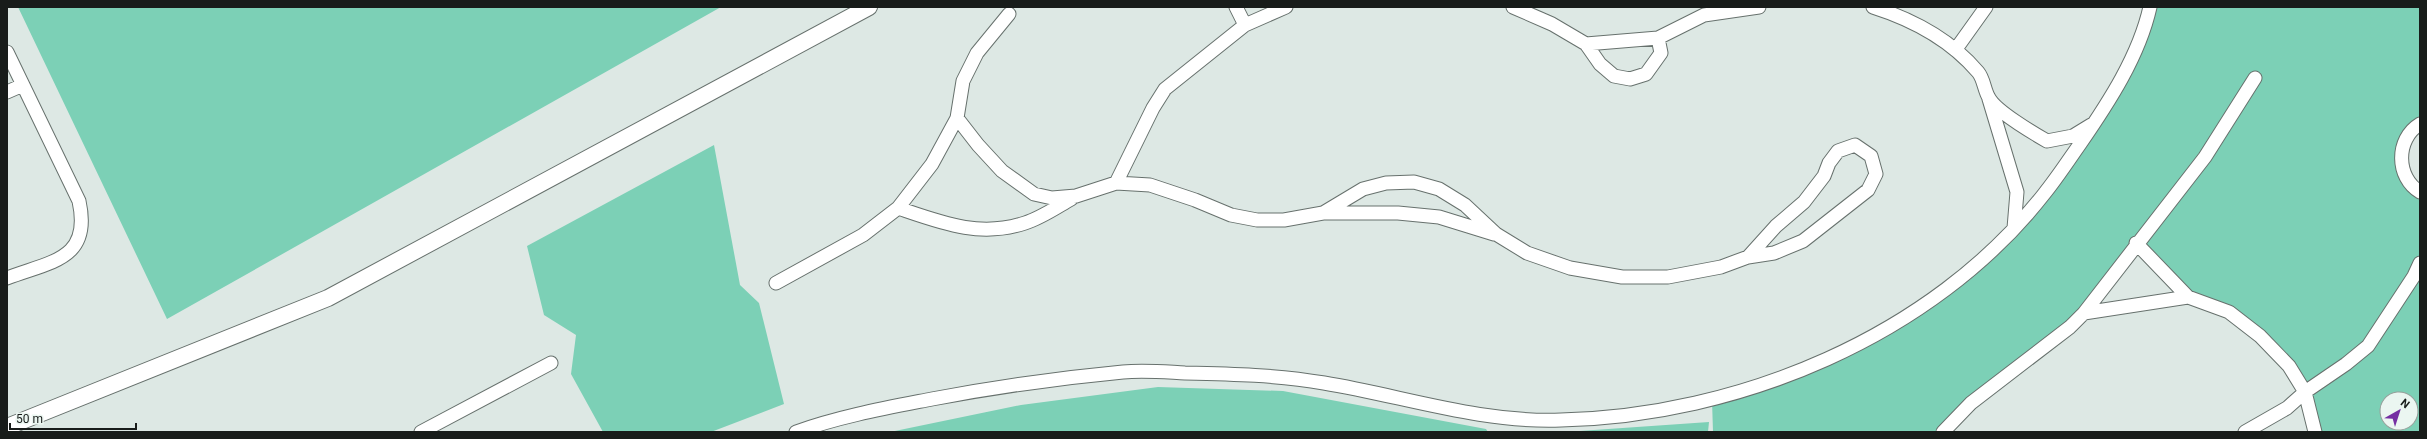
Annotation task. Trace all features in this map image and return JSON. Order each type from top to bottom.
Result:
[{"type":"street","points":[[7,427],[65,405],[328,298],[869,7]]},
{"type":"street","points":[[1236,7],[1245,25]]},
{"type":"street","points":[[1116,183],[1153,108],[1165,89],[1245,25],[1286,7]]},
{"type":"street","points":[[1513,7],[1552,24],[1586,44],[1600,64],[1614,76],[1630,79],[1646,74],[1661,53],[1658,38]]},
{"type":"street","points":[[1586,44],[1658,38],[1707,11],[1759,7]]},
{"type":"street","points":[[1873,7],[1932,31],[1956,49],[1980,74],[1989,99],[2016,192],[2014,228]]},
{"type":"street","points":[[1956,49],[1986,7]]},
{"type":"street","points":[[796,432],[837,418],[974,391],[1127,371],[1274,376],[1325,383],[1494,418],[1559,421],[1641,415],[1712,400],[1764,385],[1821,362],[1889,326],[1931,300],[1966,272],[2014,228],[2043,196],[2094,123],[2130,62],[2150,7]]},
{"type":"street","points":[[776,283],[863,235],[898,208],[932,164],[957,118],[963,81],[977,53],[1009,14]]},
{"type":"street","points":[[7,52],[79,201],[83,220],[78,242],[66,255],[7,278]]},
{"type":"street","points":[[1943,432],[1971,403],[2070,327],[2084,313],[2136,243],[2160,217],[2205,157],[2255,78]]},
{"type":"street","points":[[7,92],[23,85]]},
{"type":"street","points":[[1989,99],[2025,129],[2047,141],[2073,136],[2094,123]]},
{"type":"street","points":[[957,118],[978,145],[1002,171],[1034,194],[1052,198],[1076,196]]},
{"type":"street","points":[[2420,124],[2407,137],[2402,150],[2402,165],[2406,178],[2420,192]]},
{"type":"street","points":[[1323,213],[1363,189],[1386,183],[1414,182],[1439,189],[1458,201],[1496,234],[1527,253],[1570,268],[1622,277],[1668,277],[1721,267],[1748,257],[1774,253],[1803,241],[1868,190],[1876,174],[1871,156],[1855,145],[1838,151],[1828,163],[1824,176],[1804,202],[1776,226],[1748,257]]},
{"type":"street","points":[[898,208],[940,223],[980,231],[1004,229],[1027,223],[1076,196],[1116,183],[1150,185],[1195,200],[1231,215],[1257,220],[1284,220],[1323,213],[1398,213],[1439,217],[1496,234]]},
{"type":"street","points":[[2136,243],[2188,296],[2229,312],[2260,336],[2288,366],[2305,392],[2315,432]]},
{"type":"street","points":[[2245,432],[2287,408],[2305,392],[2346,364],[2368,346],[2414,276],[2420,263]]},
{"type":"street","points":[[2084,313],[2188,296]]},
{"type":"street","points":[[421,432],[551,363]]},
{"type":"green space","points":[[18,7],[721,7],[167,319]]},
{"type":"green space","points":[[2150,7],[2420,7],[2420,124],[2401,165],[2420,192],[2420,263],[2368,346],[2305,392],[2260,336],[2188,297],[2136,243],[2084,313],[1943,432],[1713,432],[1712,400],[1889,326],[2003,239],[2103,111]]},
{"type":"green space","points":[[714,145],[740,285],[759,303],[784,404],[711,432],[603,432],[571,374],[576,335],[544,315],[527,246]]},
{"type":"green space","points":[[2420,272],[2420,432],[2314,432],[2306,399],[2348,371],[2369,353]]},
{"type":"green space","points":[[1158,387],[1283,391],[1486,429],[1488,432],[890,432],[1021,405]]},
{"type":"green space","points":[[1709,422],[1708,432],[1565,432]]}]
